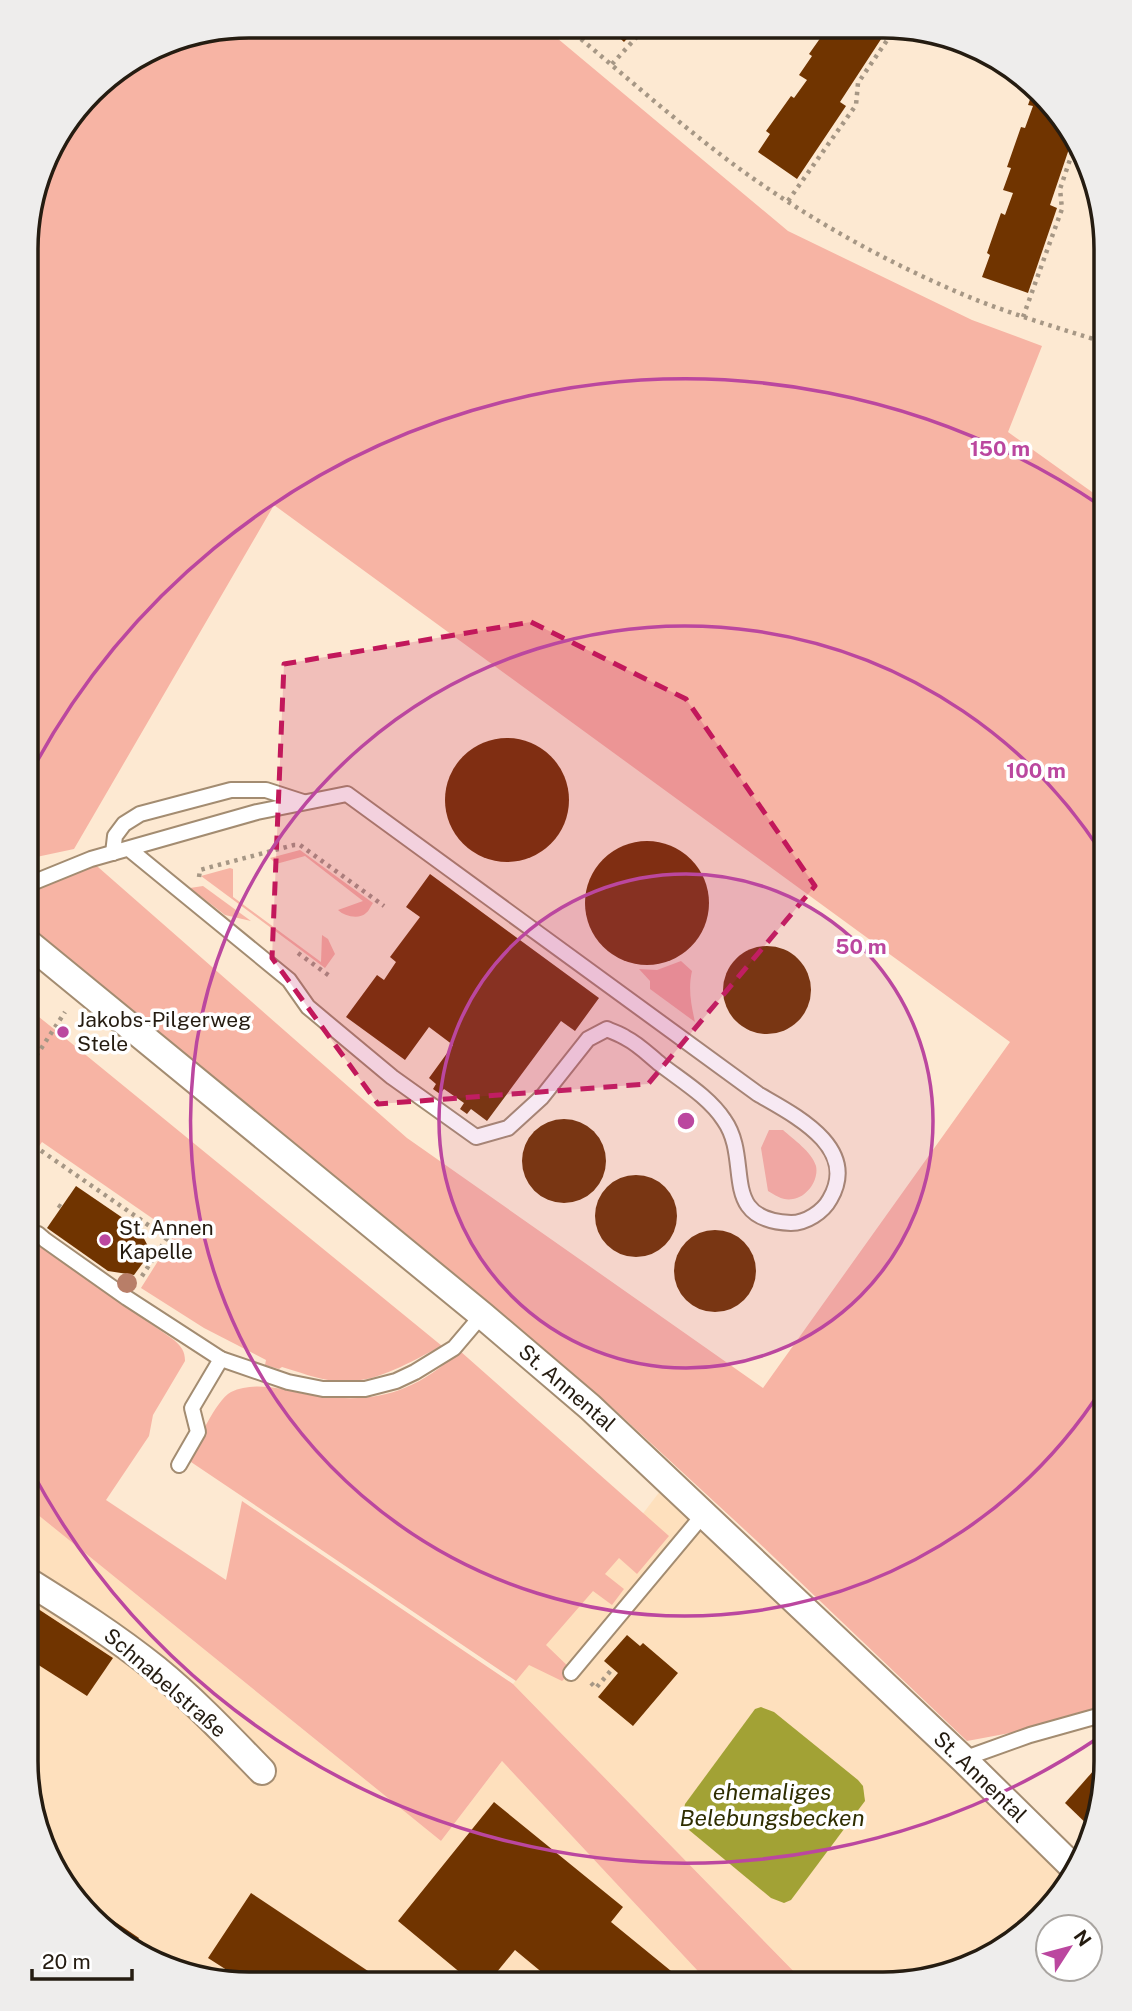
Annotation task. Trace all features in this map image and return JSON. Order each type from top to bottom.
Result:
[{"type":"street","name":"St. Annental","points":[[39,952],[482,1315],[590,1407],[963,1759],[1068,1862]]},
{"type":"street","name":"Schnabelstraße","points":[[39,1588],[97,1624],[157,1670],[262,1771]]},
{"type":"lane","points":[[113,853],[115,836],[124,824],[140,814],[192,800],[231,790],[266,790],[304,803]]},
{"type":"lane","points":[[39,881],[91,859],[257,812],[347,794],[758,1094],[812,1128],[829,1146],[836,1162],[836,1182],[830,1199],[822,1210],[798,1223],[772,1222],[756,1214],[747,1206],[740,1185],[739,1165],[727,1123],[714,1106],[627,1038],[607,1030],[587,1039],[542,1097],[508,1128],[476,1137],[392,1077],[308,1007],[289,981],[129,849]]},
{"type":"lane","points":[[39,1235],[127,1298],[221,1359],[288,1382],[323,1389],[365,1390],[396,1381],[454,1348],[482,1315]]},
{"type":"lane","points":[[179,1465],[198,1432],[192,1408],[221,1359]]},
{"type":"lane","points":[[571,1673],[703,1515]]},
{"type":"lane","points":[[963,1759],[1030,1735],[1093,1717]]},
{"type":"path","points":[[581,38],[738,167],[833,229],[904,267],[973,298],[1094,339]]},
{"type":"path","points":[[612,64],[635,38]]},
{"type":"path","points":[[788,201],[856,105],[859,83],[888,38]]},
{"type":"path","points":[[1023,317],[1062,209],[1060,188],[1072,155]]},
{"type":"path","points":[[200,879],[200,870],[300,845],[384,906]]},
{"type":"path","points":[[297,952],[331,977]]},
{"type":"path","points":[[39,1052],[81,987]]},
{"type":"path","points":[[39,1151],[167,1238],[127,1298]]},
{"type":"path","points":[[600,1684],[613,1668]]},
{"type":"highlighted area","points":[[531,622],[686,699],[815,886],[648,1084],[378,1104],[272,958],[284,664]]},
{"type":"shaded area","points":[[236,39],[558,39],[788,231],[972,320],[1042,346],[1008,432],[1094,493],[1093,1717],[967,1741],[602,1398],[39,935],[39,887],[90,860],[407,1138],[763,1388],[1010,1042],[274,505],[74,849],[39,856],[40,222],[55,169],[74,132],[110,91],[144,67],[195,46]]},
{"type":"shaded area","points":[[300,850],[373,903],[367,912],[356,917],[338,910],[363,901],[305,856],[276,864],[270,858]]},
{"type":"shaded area","points":[[233,869],[233,897],[321,962],[322,935],[328,939],[335,954],[325,968],[201,876]]},
{"type":"shaded area","points":[[203,886],[251,921],[225,915],[190,888]]},
{"type":"shaded area","points":[[681,961],[692,971],[690,984],[695,1022],[650,989],[650,981],[639,969],[657,970]]},
{"type":"shaded area","points":[[39,1017],[442,1346],[403,1366],[364,1380],[328,1380],[265,1365],[266,1360],[204,1328],[141,1288],[175,1234],[42,1142],[39,1146]]},
{"type":"shaded area","points":[[769,1130],[783,1130],[802,1146],[814,1161],[814,1182],[798,1198],[783,1199],[768,1191],[761,1148]]},
{"type":"shaded area","points":[[39,1245],[174,1340],[184,1354],[185,1361],[153,1415],[149,1436],[106,1500],[226,1580],[242,1501],[513,1684],[794,1972],[699,1972],[502,1761],[441,1841],[39,1516]]},
{"type":"shaded area","points":[[460,1351],[669,1536],[637,1574],[619,1558],[605,1574],[624,1589],[612,1605],[593,1591],[546,1645],[573,1671],[562,1681],[529,1665],[516,1681],[188,1460],[213,1413],[231,1392],[257,1387],[324,1397],[386,1394],[423,1379]]},
{"type":"shaded area","points":[[667,1482],[1067,1863],[1050,1890],[1032,1911],[1000,1937],[976,1951],[924,1968],[896,1972],[794,1972],[513,1684]]},
{"type":"shaded area","points":[[39,1516],[441,1841],[502,1761],[699,1972],[222,1971],[156,1951],[132,1937],[91,1901],[60,1855],[46,1816],[40,1789],[39,1762]]},
{"type":"water","name":"ehemaliges Belebungsbecken","points":[[761,1707],[774,1712],[858,1780],[863,1786],[865,1801],[791,1900],[784,1903],[771,1898],[689,1830],[684,1817],[685,1804],[755,1709]]},
{"type":"building","points":[[820,38],[882,38],[840,102],[846,106],[797,179],[758,152],[770,134],[766,131],[791,96],[794,98],[807,80],[799,75],[812,56],[809,54]]},
{"type":"building","points":[[1030,99],[1041,110],[1069,150],[1050,205],[1057,208],[1028,293],[982,277],[1001,213],[1005,215],[1013,193],[1003,190],[1011,168],[1007,167],[1021,127],[1025,128],[1033,106],[1028,105]]},
{"type":"building","points":[[507,738],[531,742],[551,756],[565,776],[569,800],[565,824],[551,844],[531,858],[507,862],[483,858],[463,844],[449,824],[445,800],[449,776],[463,756],[483,742]]},
{"type":"building","points":[[647,841],[671,845],[691,859],[705,879],[709,903],[705,927],[691,947],[671,961],[647,965],[623,961],[603,947],[589,927],[585,903],[589,879],[603,859],[623,845]]},
{"type":"building","points":[[430,874],[599,998],[575,1031],[561,1021],[487,1121],[471,1109],[467,1114],[460,1109],[464,1103],[444,1089],[440,1094],[433,1089],[436,1084],[429,1078],[453,1045],[429,1027],[405,1060],[346,1017],[377,975],[384,980],[396,962],[390,957],[420,917],[406,907]]},
{"type":"building","points":[[767,946],[784,950],[798,959],[807,973],[811,990],[807,1007],[798,1021],[784,1030],[767,1034],[750,1030],[736,1021],[727,1007],[723,990],[727,973],[736,959],[750,950]]},
{"type":"building","points":[[564,1119],[587,1126],[599,1138],[606,1161],[599,1184],[587,1196],[564,1203],[541,1196],[529,1184],[522,1161],[529,1138],[541,1126]]},
{"type":"building","points":[[636,1175],[652,1178],[665,1187],[674,1200],[677,1216],[674,1232],[665,1245],[652,1254],[636,1257],[620,1254],[607,1245],[598,1232],[595,1216],[598,1200],[607,1187],[620,1178]]},
{"type":"building","name":"St. Annen Kapelle","points":[[76,1186],[139,1229],[151,1252],[134,1275],[108,1271],[47,1228]]},
{"type":"building","points":[[715,1230],[731,1233],[744,1242],[753,1255],[756,1271],[753,1287],[744,1300],[731,1309],[715,1312],[699,1309],[686,1300],[677,1287],[674,1271],[677,1255],[686,1242],[699,1233]]},
{"type":"building","points":[[39,1610],[113,1658],[87,1696],[39,1665]]},
{"type":"building","points":[[627,1635],[640,1646],[643,1643],[678,1673],[633,1726],[598,1697],[618,1673],[604,1661]]},
{"type":"building","points":[[1093,1771],[1084,1821],[1065,1803]]},
{"type":"building","points":[[494,1802],[623,1907],[611,1922],[672,1972],[542,1972],[515,1950],[497,1972],[460,1972],[398,1921]]},
{"type":"building","points":[[251,1893],[370,1972],[229,1971],[208,1958]]},
{"type":"building","points":[[105,1915],[139,1938],[138,1940],[132,1937]]},
{"type":"place","name":"Jakobs-Pilgerweg Stele","points":[[63,1032]]},
{"type":"place","name":"St. Annen Kapelle","points":[[105,1240]]}]
